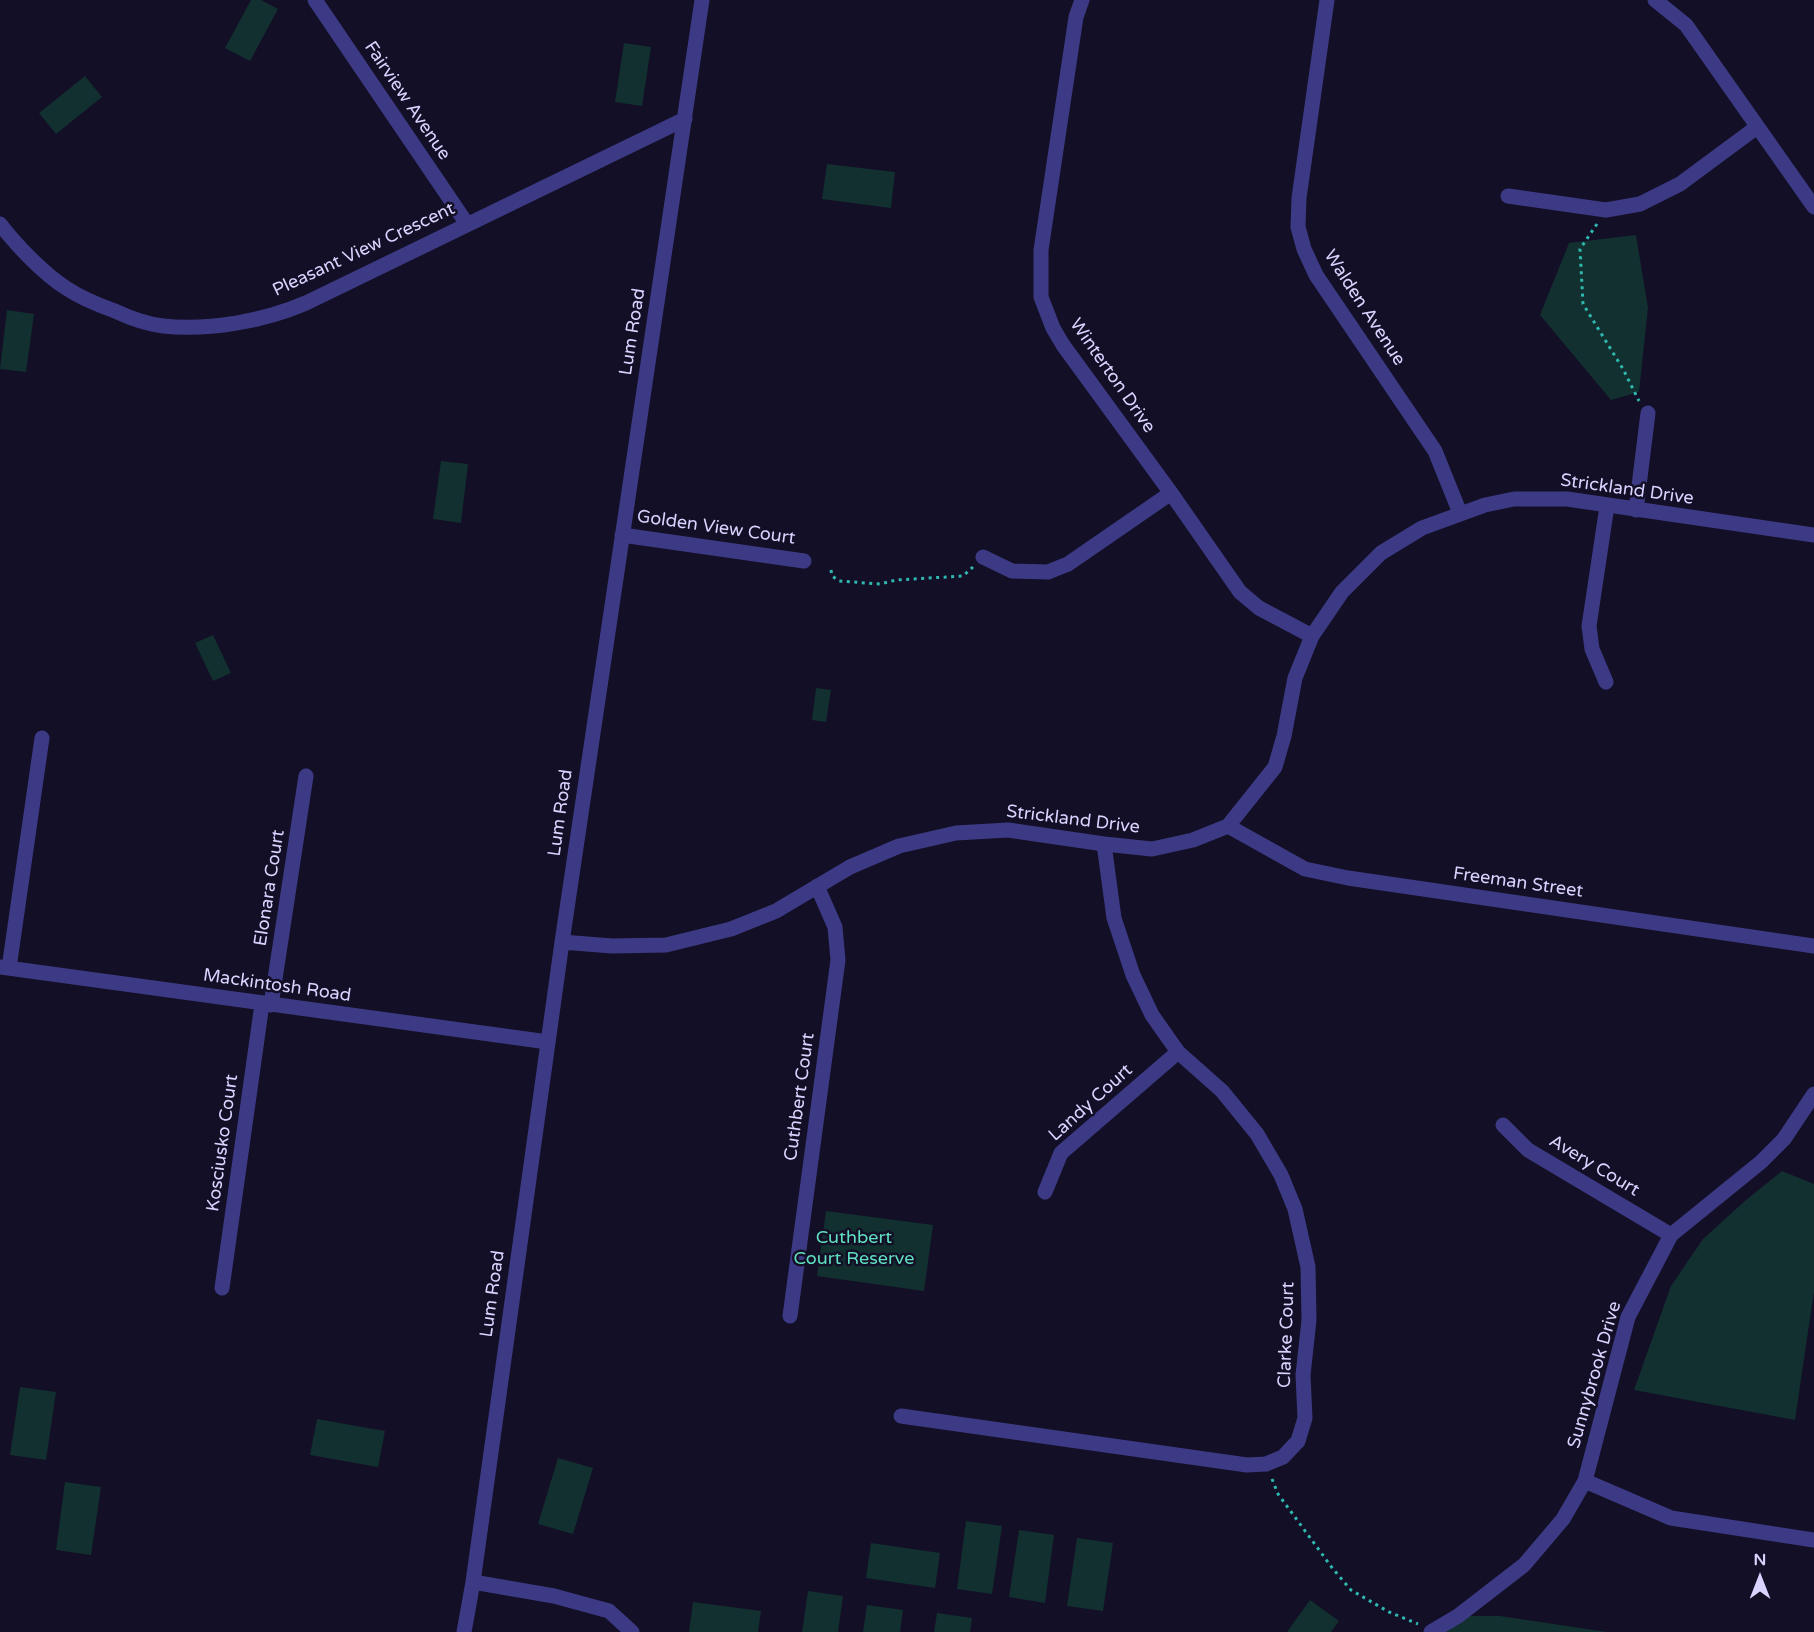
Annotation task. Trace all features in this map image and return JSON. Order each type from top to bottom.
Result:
[{"type":"street","name":"Fairview Avenue","points":[[315,0],[467,224]]},
{"type":"street","name":"Lum Road","points":[[464,1632],[562,942],[702,0]]},
{"type":"street","name":"Winterton Drive","points":[[1082,0],[1076,17],[1041,250],[1041,297],[1063,345],[1240,592],[1259,608],[1312,636]]},
{"type":"street","name":"Walden Avenue","points":[[1327,0],[1299,198],[1298,227],[1304,249],[1316,275],[1435,451],[1460,513]]},
{"type":"street","points":[[1655,0],[1686,25],[1814,207]]},
{"type":"street","name":"Pleasant View Crescent","points":[[0,225],[43,269],[64,287],[82,297],[135,320],[161,326],[212,326],[285,311],[685,119]]},
{"type":"street","points":[[1508,196],[1606,210],[1640,204],[1680,184],[1757,127]]},
{"type":"street","points":[[1635,510],[1648,413]]},
{"type":"street","points":[[983,557],[1012,571],[1048,573],[1068,564],[1171,493]]},
{"type":"street","name":"Strickland Drive","points":[[562,942],[612,946],[666,945],[731,929],[776,911],[850,867],[899,846],[956,833],[1008,830],[1152,849],[1193,840],[1228,826],[1275,767],[1284,736],[1295,678],[1312,636],[1342,592],[1381,553],[1422,528],[1460,513],[1514,499],[1567,499],[1814,535]]},
{"type":"street","points":[[1606,682],[1592,649],[1589,626],[1607,506]]},
{"type":"street","name":"Golden View Court","points":[[622,535],[804,561]]},
{"type":"street","points":[[5,967],[42,738]]},
{"type":"street","name":"Elonara Court","points":[[267,1004],[306,776]]},
{"type":"street","name":"Freeman Street","points":[[1228,826],[1305,868],[1348,878],[1814,946]]},
{"type":"street","name":"Clarke Court","points":[[1104,844],[1114,918],[1133,975],[1152,1015],[1178,1052],[1222,1091],[1257,1134],[1281,1175],[1295,1209],[1308,1267],[1309,1320],[1303,1375],[1305,1418],[1298,1442],[1283,1457],[1266,1464]]},
{"type":"street","name":"Cuthbert Court","points":[[790,1316],[838,960],[835,927],[817,886]]},
{"type":"street","name":"Mackintosh Road","points":[[5,967],[548,1042]]},
{"type":"street","name":"Kosciusko Court","points":[[222,1288],[267,1004]]},
{"type":"street","name":"Landy Court","points":[[1045,1192],[1061,1154],[1178,1052]]},
{"type":"street","name":"Sunnybrook Drive","points":[[1432,1631],[1458,1616],[1524,1564],[1563,1519],[1585,1481],[1628,1317],[1671,1235],[1761,1162],[1784,1139],[1814,1094]]},
{"type":"street","name":"Avery Court","points":[[1503,1125],[1528,1150],[1671,1235]]},
{"type":"street","points":[[901,1416],[1216,1461],[1247,1465],[1266,1464]]},
{"type":"street","points":[[1585,1481],[1671,1518],[1814,1540]]},
{"type":"street","points":[[472,1582],[554,1596],[609,1611],[632,1632]]},
{"type":"path","points":[[1606,210],[1580,249],[1583,304],[1623,369],[1636,397],[1648,413]]},
{"type":"path","points":[[831,570],[832,576],[839,581],[880,584],[896,580],[963,576],[983,557]]},
{"type":"path","points":[[1266,1464],[1278,1494],[1351,1590],[1389,1612],[1432,1631]]},
{"type":"green space","points":[[251,0],[261,0],[278,9],[250,61],[225,48]]},
{"type":"green space","points":[[624,43],[651,47],[642,106],[615,102]]},
{"type":"green space","points":[[85,76],[102,97],[56,134],[39,113]]},
{"type":"green space","points":[[827,164],[895,172],[891,208],[822,199]]},
{"type":"green space","points":[[1636,235],[1648,308],[1639,392],[1611,400],[1540,315],[1569,243]]},
{"type":"green space","points":[[7,310],[34,314],[26,372],[0,369]]},
{"type":"green space","points":[[441,461],[468,464],[461,523],[433,519]]},
{"type":"green space","points":[[213,635],[231,673],[213,681],[195,643]]},
{"type":"green space","points":[[816,688],[831,690],[826,722],[812,720]]},
{"type":"green space","points":[[1782,1171],[1814,1184],[1814,1291],[1795,1420],[1634,1390],[1671,1286],[1703,1239]]},
{"type":"green space","name":"Cuthbert Court Reserve","points":[[826,1211],[933,1225],[924,1291],[817,1276]]},
{"type":"green space","points":[[20,1387],[56,1392],[46,1460],[10,1455]]},
{"type":"green space","points":[[317,1419],[385,1431],[378,1467],[310,1455]]},
{"type":"green space","points":[[558,1458],[593,1468],[573,1534],[538,1524]]},
{"type":"green space","points":[[65,1482],[101,1487],[91,1555],[56,1550]]},
{"type":"green space","points":[[966,1521],[1002,1526],[992,1594],[957,1589]]},
{"type":"green space","points":[[1019,1530],[1054,1535],[1045,1603],[1009,1597]]},
{"type":"green space","points":[[1077,1538],[1113,1543],[1103,1611],[1067,1606]]},
{"type":"green space","points":[[871,1543],[940,1553],[935,1588],[866,1578]]},
{"type":"green space","points":[[808,1591],[843,1596],[838,1632],[802,1632]]},
{"type":"green space","points":[[1310,1600],[1339,1621],[1331,1632],[1287,1632]]},
{"type":"green space","points":[[693,1602],[761,1611],[758,1632],[689,1632]]},
{"type":"green space","points":[[867,1605],[903,1610],[900,1632],[863,1632]]},
{"type":"green space","points":[[937,1613],[972,1618],[970,1632],[934,1632]]},
{"type":"green space","points":[[1458,1616],[1500,1616],[1607,1632],[1434,1632]]}]
